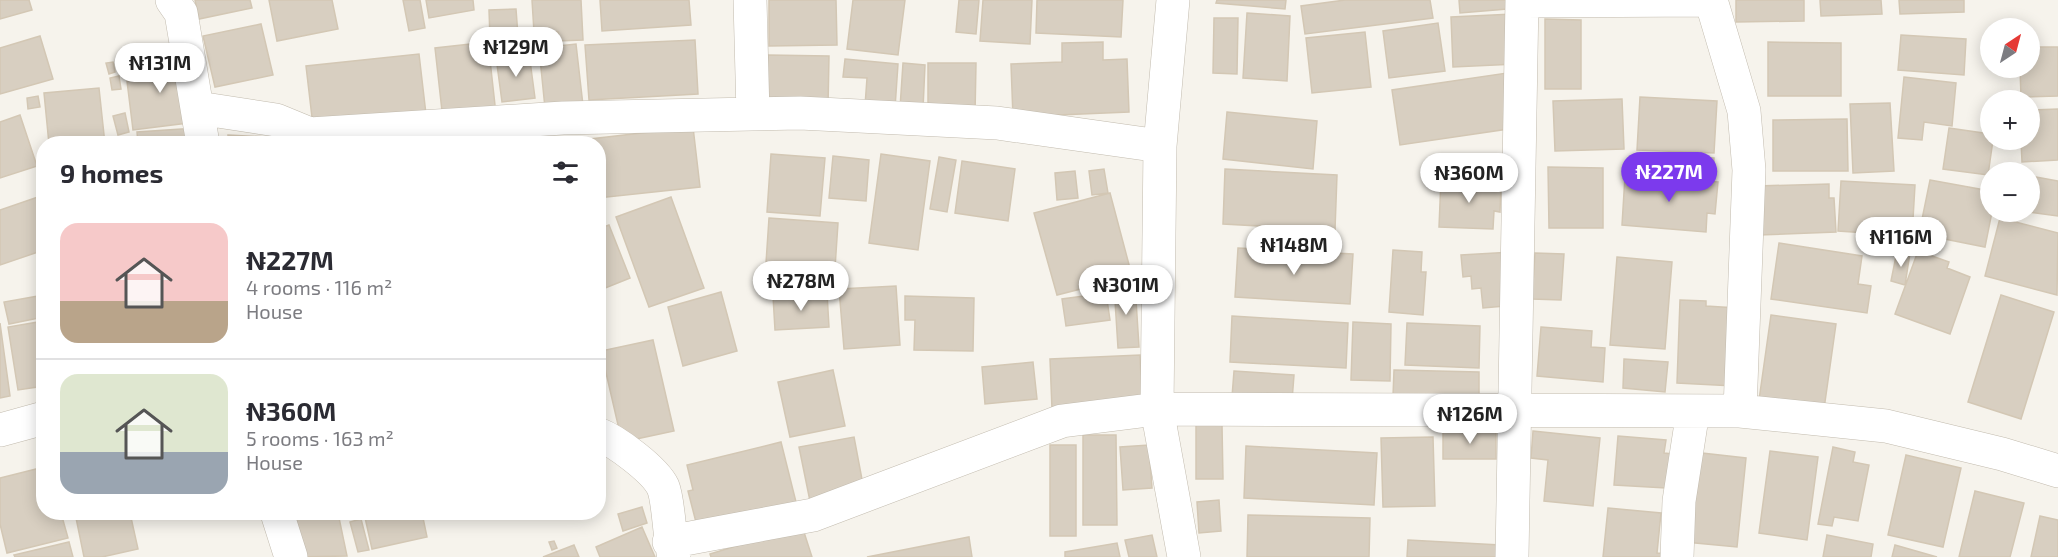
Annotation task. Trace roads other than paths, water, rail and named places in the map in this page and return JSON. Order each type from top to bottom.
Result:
[{"type":"street","points":[[172,0],[181,13],[202,136]]},
{"type":"street","points":[[750,0],[753,114]]},
{"type":"street","points":[[1173,0],[1160,146],[1157,409],[1184,557]]},
{"type":"street","points":[[1512,557],[1522,0],[1711,0],[1744,111],[1749,170],[1740,411]]},
{"type":"street","points":[[198,108],[276,120],[310,134],[563,118],[800,113],[997,123],[1160,146]]},
{"type":"street","points":[[606,437],[614,440],[642,463],[663,487],[672,549],[813,515],[1062,421],[1157,409],[1740,411],[1886,426],[2002,454],[2058,471]]},
{"type":"street","points":[[1677,557],[1679,501],[1693,411]]},
{"type":"street","points":[[0,430],[36,420]]},
{"type":"street","points":[[279,520],[291,557]]}]
